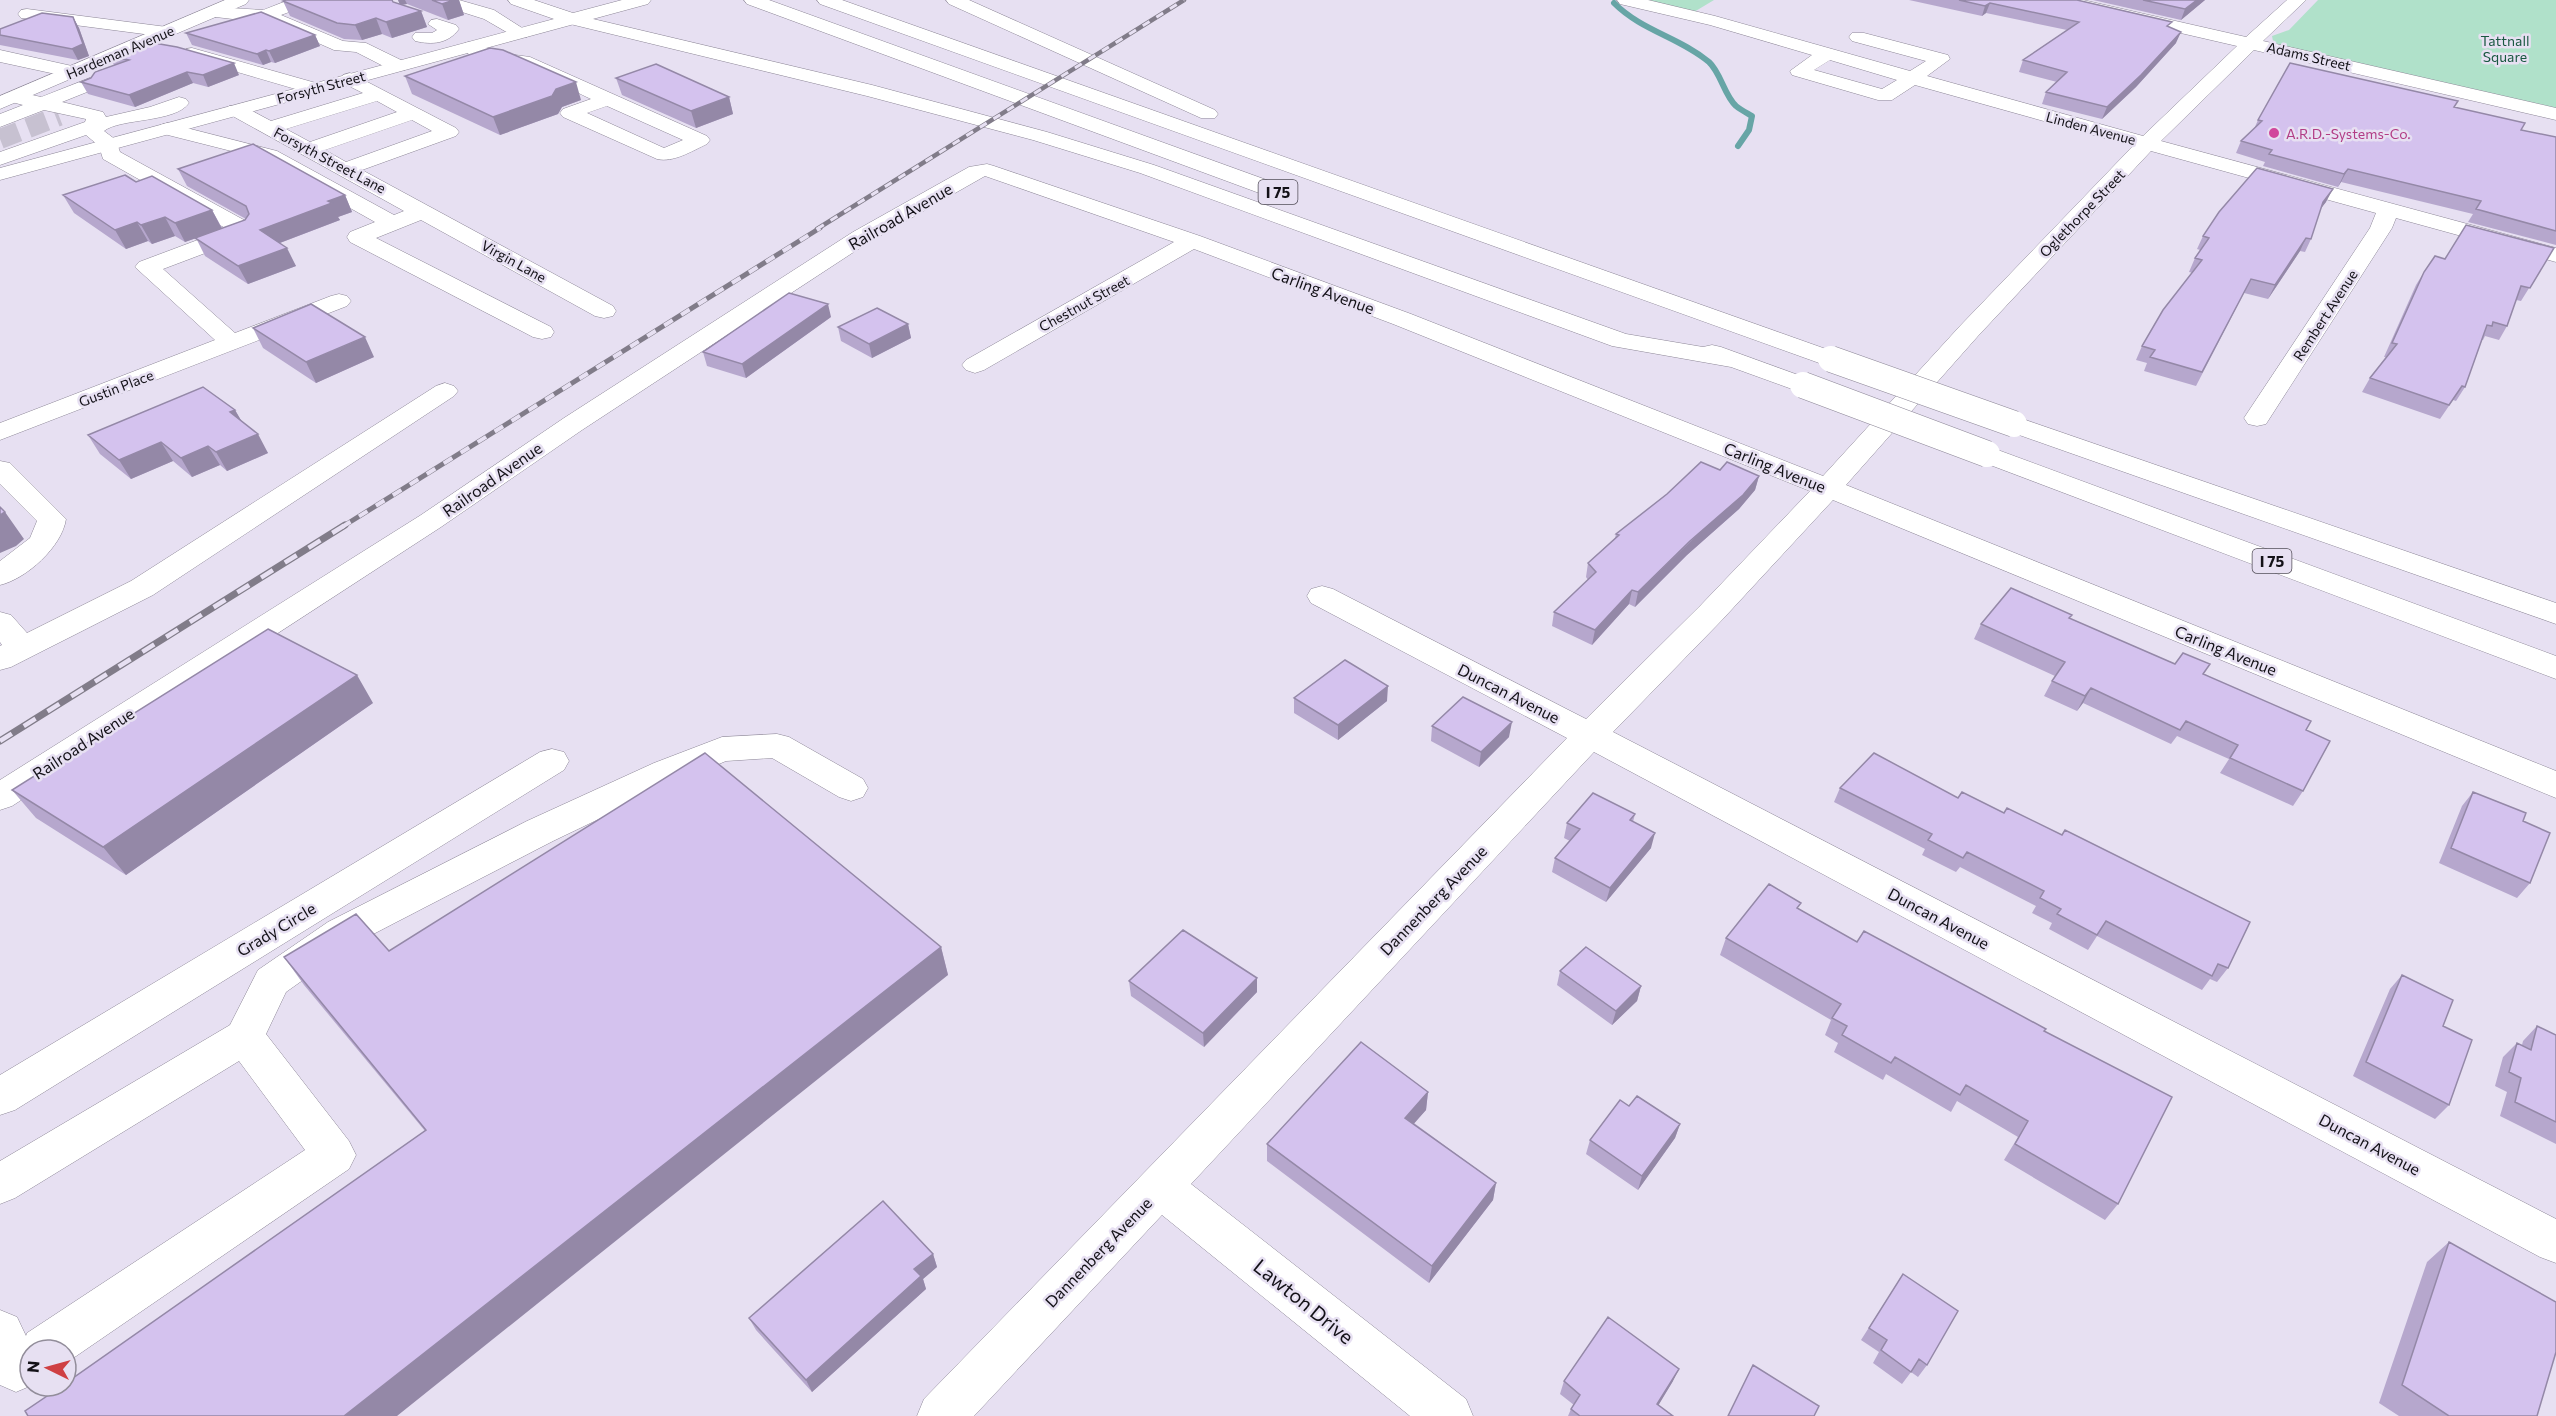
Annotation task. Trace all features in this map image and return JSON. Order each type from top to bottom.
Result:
[{"type":"main road","points":[[9,21],[66,0]]},
{"type":"main road","name":"Hardeman Avenue","points":[[8,100],[240,0]]},
{"type":"main road","points":[[213,12],[250,16],[266,15],[305,0]]},
{"type":"main road","points":[[517,0],[572,19],[894,97],[1040,136],[1147,169],[1621,340],[1732,360]]},
{"type":"main road","name":"I 75","points":[[753,0],[1299,200]]},
{"type":"main road","name":"I 75","points":[[826,0],[2014,424],[2556,614]]},
{"type":"main road","name":"Linden Avenue","points":[[1626,0],[1690,15],[2148,144],[2556,255]]},
{"type":"main road","points":[[1690,15],[1715,0]]},
{"type":"main road","name":"Adams Street","points":[[2061,0],[2556,114]]},
{"type":"main road","name":"Oglethorpe Street","points":[[1922,381],[2148,144],[2250,42],[2297,0]]},
{"type":"main road","name":"Forsyth Street","points":[[0,174],[640,1]]},
{"type":"main road","points":[[959,1],[1241,130],[1363,190]]},
{"type":"main road","points":[[479,13],[475,28],[478,35],[490,42]]},
{"type":"main road","points":[[421,37],[434,39],[443,36],[444,15],[479,13],[498,18],[504,25],[521,33]]},
{"type":"main road","points":[[27,14],[167,32]]},
{"type":"main road","points":[[266,15],[340,46],[360,47],[398,66]]},
{"type":"main road","points":[[1827,54],[1798,71],[1885,96],[1941,59],[1857,37]]},
{"type":"main road","points":[[140,44],[185,51],[316,89]]},
{"type":"main road","points":[[471,47],[496,58],[523,61],[700,140],[664,155],[570,113],[608,99]]},
{"type":"main road","points":[[0,56],[74,72]]},
{"type":"main road","points":[[0,74],[28,62]]},
{"type":"main road","points":[[280,77],[301,69]]},
{"type":"main road","points":[[345,169],[449,132],[350,79]]},
{"type":"main road","points":[[0,121],[59,109],[90,84]]},
{"type":"main road","points":[[270,128],[378,95]]},
{"type":"main road","points":[[8,100],[96,116],[94,133],[109,144],[110,155],[245,230],[147,267],[232,344]]},
{"type":"main road","points":[[0,159],[96,125],[156,112],[179,104]]},
{"type":"main road","name":"Forsyth Street Lane","points":[[236,110],[423,211]]},
{"type":"main road","points":[[309,149],[413,113]]},
{"type":"main road","points":[[167,129],[270,155],[393,223]]},
{"type":"main road","points":[[115,178],[138,171]]},
{"type":"main road","name":"Railroad Avenue","points":[[0,797],[430,521],[573,424],[861,237],[976,171],[987,171]]},
{"type":"main road","name":"Carling Avenue","points":[[987,171],[1192,242],[1402,319],[1828,488],[2556,784]]},
{"type":"main road","name":"Rembert Avenue","points":[[2258,418],[2381,228],[2388,209]]},
{"type":"main road","points":[[423,211],[358,237],[542,332]]},
{"type":"main road","name":"Virgin Lane","points":[[423,211],[604,311]]},
{"type":"main road","name":"Chestnut Street","points":[[975,365],[1192,242]]},
{"type":"main road","name":"Gustin Place","points":[[0,432],[339,301]]},
{"type":"main road","name":"I 75","points":[[1632,323],[2556,668]]},
{"type":"main road","name":"Dannenberg Avenue","points":[[941,1416],[1590,735],[1677,651],[1828,488],[1922,381]]},
{"type":"main road","points":[[0,621],[11,654],[142,588],[445,391]]},
{"type":"main road","points":[[0,469],[52,519],[52,530],[42,543],[0,576]]},
{"type":"main road","name":"Duncan Avenue","points":[[1322,597],[1590,735],[2556,1242]]},
{"type":"main road","points":[[0,1184],[244,1037],[273,981],[341,933],[540,831],[666,771],[722,749],[777,746],[851,788]]},
{"type":"main road","name":"Grady Circle","points":[[0,1096],[552,761]]},
{"type":"main road","points":[[49,1338],[334,1155],[244,1037]]},
{"type":"main road","name":"Lawton Drive","points":[[1160,1186],[1449,1416]]},
{"type":"green space","points":[[1632,0],[1714,0],[1689,15]]},
{"type":"green space","name":"Tattnall Square","points":[[2318,0],[2556,0],[2556,110],[2281,46],[2273,41],[2272,36],[2289,30]]},
{"type":"building","points":[[392,0],[421,11],[386,22],[376,18],[355,25],[337,23],[283,1]]},
{"type":"building","points":[[432,0],[454,0],[442,4]]},
{"type":"building","points":[[1959,0],[2077,0],[2172,22],[2167,26],[2181,32],[2107,107],[2046,92],[2067,72],[2023,60],[2079,22],[1990,3],[1985,6]]},
{"type":"building","points":[[2143,0],[2197,0],[2185,9]]},
{"type":"building","points":[[261,12],[315,35],[257,54],[186,33]]},
{"type":"building","points":[[42,13],[73,17],[83,44],[72,49],[0,35],[0,29]]},
{"type":"building","points":[[154,43],[234,63],[203,75],[187,72],[129,95],[81,82],[91,78],[95,72],[129,60],[109,56]]},
{"type":"building","points":[[490,48],[503,50],[576,82],[556,89],[552,96],[493,117],[405,76]]},
{"type":"building","points":[[2290,63],[2458,101],[2454,107],[2525,123],[2521,130],[2556,137],[2556,231],[2476,209],[2481,201],[2348,169],[2344,174],[2269,154],[2272,150],[2241,141],[2262,121],[2258,120]]},
{"type":"building","points":[[656,64],[729,97],[691,111],[616,78]]},
{"type":"building","points":[[253,144],[345,195],[328,201],[332,203],[260,230],[287,248],[238,266],[195,238],[245,220],[249,214],[246,206],[178,169]]},
{"type":"building","points":[[2257,168],[2333,189],[2323,202],[2311,239],[2306,238],[2275,285],[2251,279],[2202,372],[2150,357],[2155,350],[2142,346],[2163,310],[2202,260],[2195,258],[2209,238],[2203,236],[2219,212]]},
{"type":"building","points":[[125,175],[136,182],[152,176],[212,210],[175,223],[165,217],[141,225],[137,222],[115,230],[63,195]]},
{"type":"building","points":[[2466,225],[2554,248],[2530,288],[2521,286],[2507,326],[2493,322],[2492,326],[2487,325],[2465,387],[2462,386],[2449,405],[2370,378],[2397,344],[2392,343],[2424,272],[2435,256],[2445,259]]},
{"type":"building","points":[[789,293],[828,304],[742,364],[703,352]]},
{"type":"building","points":[[311,304],[365,337],[306,362],[253,328]]},
{"type":"building","points":[[877,308],[908,324],[869,344],[838,327]]},
{"type":"building","points":[[203,387],[235,410],[230,412],[258,434],[216,452],[208,446],[181,458],[161,442],[119,460],[88,435]]},
{"type":"building","points":[[1701,462],[1720,470],[1727,462],[1759,476],[1743,495],[1690,541],[1638,592],[1632,590],[1595,630],[1554,612],[1596,572],[1588,563],[1619,535],[1616,534],[1667,494]]},
{"type":"building","points":[[2011,588],[2072,615],[2069,618],[2175,664],[2183,653],[2210,664],[2203,674],[2311,721],[2306,730],[2330,741],[2303,791],[2230,758],[2238,745],[2186,721],[2180,730],[2091,688],[2085,696],[2052,681],[2065,662],[1981,624]]},
{"type":"building","points":[[268,629],[357,675],[103,847],[12,790]]},
{"type":"building","points":[[1345,660],[1388,686],[1338,725],[1294,698]]},
{"type":"building","points":[[1463,697],[1512,722],[1481,752],[1432,726]]},
{"type":"building","points":[[705,753],[941,947],[344,1416],[28,1416],[25,1411],[44,1398],[78,1398],[78,1375],[426,1130],[284,957],[356,914],[389,951]]},
{"type":"building","points":[[1874,753],[1958,798],[1962,792],[2004,813],[2007,808],[2062,835],[2065,830],[2250,922],[2228,968],[2218,964],[2212,976],[2106,921],[2097,935],[2057,914],[2061,909],[2040,898],[2044,891],[1967,852],[1963,858],[1928,840],[1932,834],[1840,788]]},
{"type":"building","points":[[2473,792],[2526,813],[2523,821],[2550,833],[2530,883],[2451,848]]},
{"type":"building","points":[[1593,793],[1635,814],[1630,820],[1655,833],[1610,888],[1555,858],[1580,829],[1567,823]]},
{"type":"building","points":[[1769,884],[1801,903],[1797,908],[1857,942],[1864,931],[2046,1029],[2044,1031],[2172,1097],[2118,1204],[2015,1144],[2028,1121],[1966,1085],[1960,1095],[1895,1057],[1891,1063],[1842,1035],[1847,1026],[1832,1018],[1841,1004],[1726,938]]},
{"type":"building","points":[[1183,930],[1257,978],[1203,1033],[1129,981]]},
{"type":"building","points":[[1586,947],[1641,986],[1616,1011],[1560,971]]},
{"type":"building","points":[[2402,975],[2453,1000],[2443,1026],[2472,1040],[2449,1105],[2366,1062]]},
{"type":"building","points":[[2537,1026],[2556,1035],[2556,1122],[2515,1102],[2521,1078],[2509,1072],[2517,1043],[2531,1050]]},
{"type":"building","points":[[1361,1042],[1428,1092],[1405,1118],[1496,1183],[1432,1266],[1267,1144]]},
{"type":"building","points":[[1637,1096],[1680,1124],[1642,1176],[1590,1140],[1620,1100],[1629,1106]]},
{"type":"building","points":[[883,1201],[933,1254],[914,1269],[921,1276],[806,1380],[749,1318]]},
{"type":"building","points":[[2449,1242],[2556,1302],[2556,1352],[2537,1416],[2449,1416],[2402,1385]]},
{"type":"building","points":[[1903,1274],[1958,1311],[1927,1365],[1919,1359],[1911,1372],[1881,1350],[1887,1340],[1869,1328]]},
{"type":"building","points":[[1608,1317],[1679,1369],[1657,1404],[1673,1416],[1580,1416],[1571,1409],[1580,1395],[1564,1381]]},
{"type":"building","points":[[1753,1365],[1819,1406],[1814,1416],[1728,1416]]},
{"type":"waterway","points":[[1614,3],[1636,21],[1685,46],[1709,62],[1717,72],[1728,96],[1738,107],[1752,116],[1749,130],[1738,146]]},
{"type":"tunnel","points":[[0,139],[59,116]]},
{"type":"railway","points":[[817,229],[1184,0]]},
{"type":"railway","points":[[342,527],[820,228]]},
{"type":"railway","points":[[0,741],[345,525]]},
{"type":"place","name":"A.R.D.-Systems-Co.","points":[[2274,133]]}]
